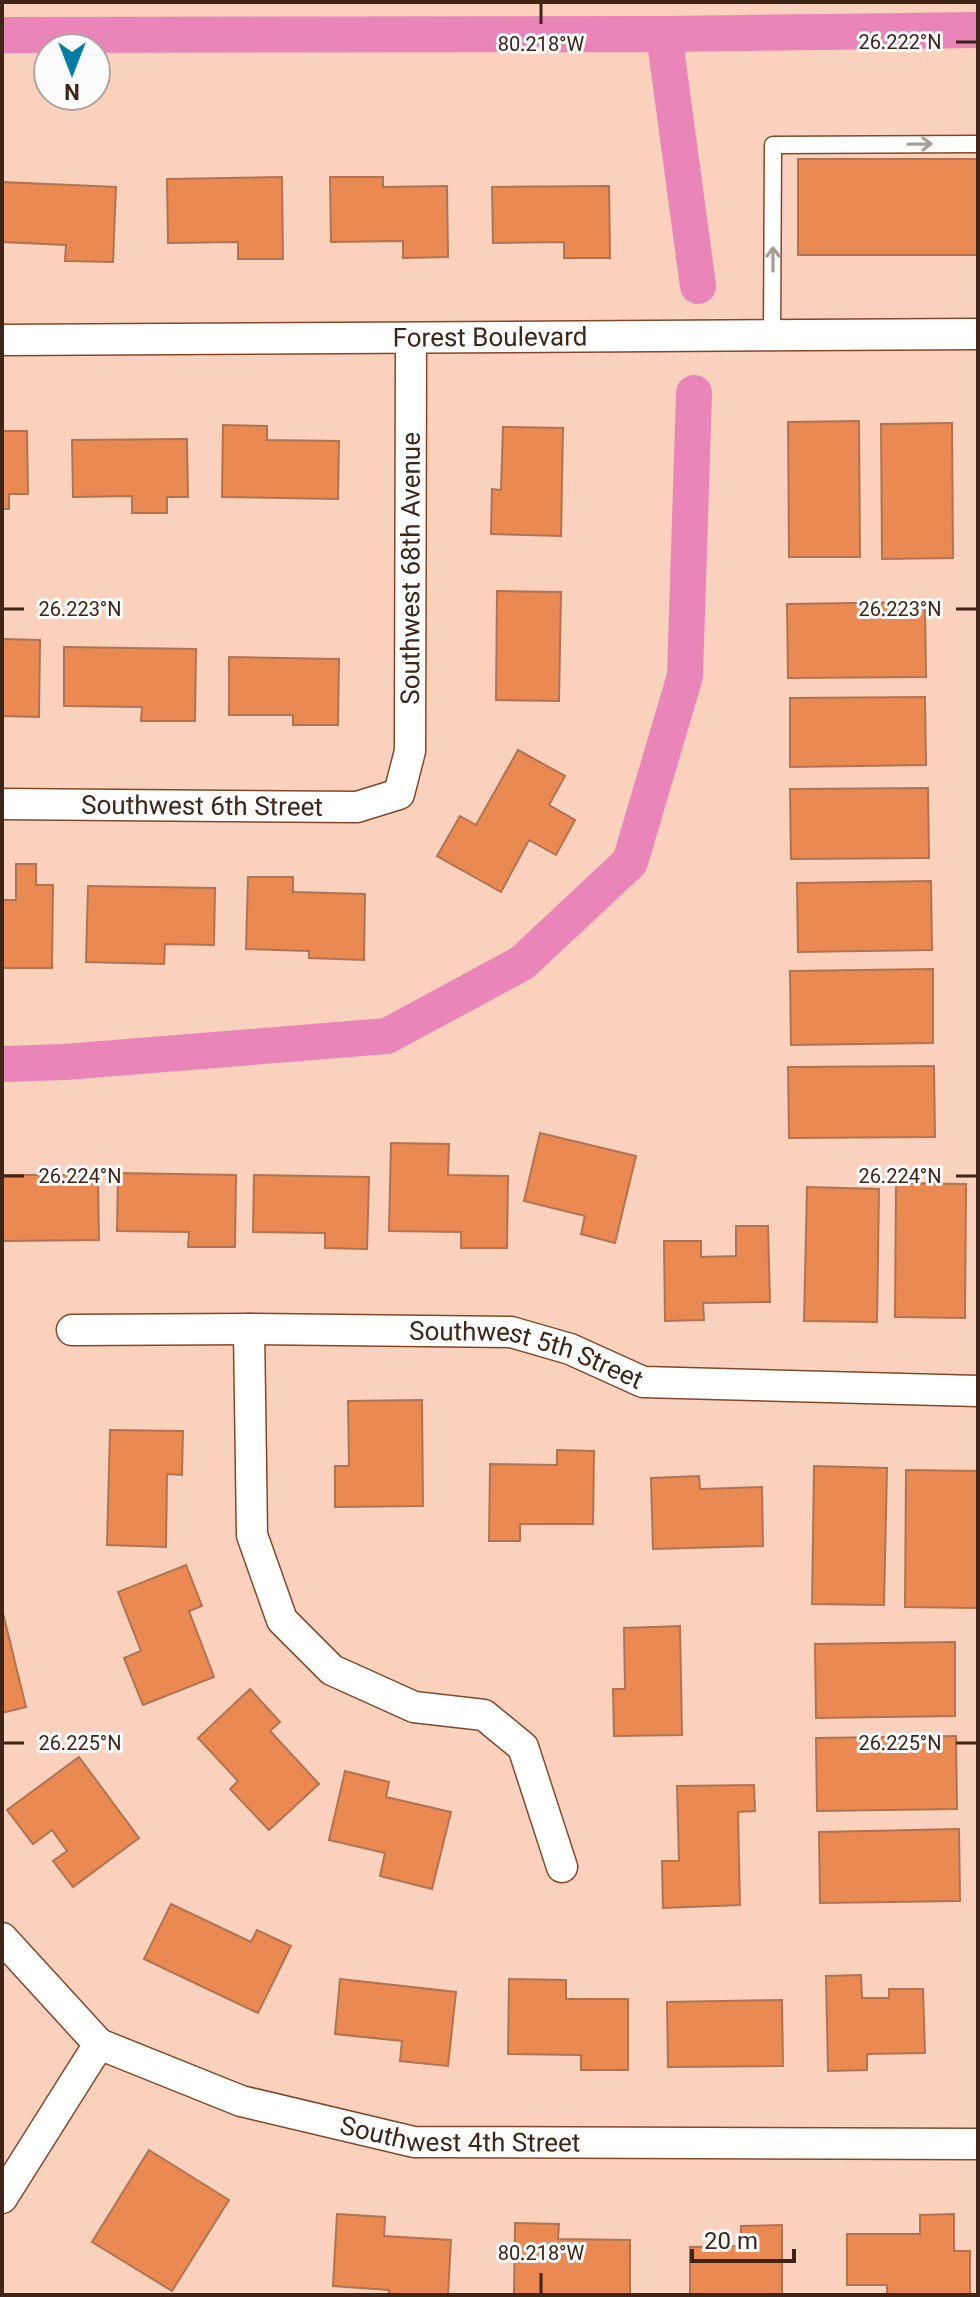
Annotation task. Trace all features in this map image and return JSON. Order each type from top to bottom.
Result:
[{"type":"street","name":"Forest Boulevard","points":[[2,340],[978,334]]},
{"type":"street","name":"Southwest 68th Avenue","points":[[399,794],[410,751],[411,339]]},
{"type":"street","name":"Southwest 6th Street","points":[[2,804],[357,807],[399,794]]},
{"type":"street","points":[[249,1329],[252,1535],[282,1620],[332,1670],[414,1707],[484,1715],[523,1747],[562,1867]]},
{"type":"street","name":"Southwest 5th Street","points":[[72,1330],[511,1332],[570,1349],[643,1382],[978,1391]]},
{"type":"street","name":"Southwest 4th Street","points":[[2,1938],[99,2044],[241,2101],[414,2142],[978,2144]]},
{"type":"street","points":[[2,2198],[99,2044]]},
{"type":"lane","points":[[772,337],[773,145],[978,144]]},
{"type":"building","points":[[798,159],[978,159],[978,255],[798,255]]},
{"type":"building","points":[[282,177],[283,259],[238,259],[238,242],[168,243],[167,179]]},
{"type":"building","points":[[330,177],[383,177],[383,187],[447,186],[448,257],[403,258],[403,241],[331,242]]},
{"type":"building","points":[[2,182],[116,187],[113,262],[65,261],[66,245],[2,242]]},
{"type":"building","points":[[609,186],[610,258],[564,258],[564,242],[493,243],[492,187]]},
{"type":"building","points":[[859,421],[860,557],[789,557],[788,422]]},
{"type":"building","points":[[952,423],[953,558],[882,559],[881,424]]},
{"type":"building","points":[[223,425],[267,426],[267,440],[339,441],[338,499],[222,497]]},
{"type":"building","points":[[503,427],[563,428],[561,536],[491,534],[492,489],[501,490]]},
{"type":"building","points":[[2,431],[27,431],[28,494],[9,494],[9,509],[2,509]]},
{"type":"building","points":[[187,439],[188,497],[167,497],[167,513],[132,513],[132,496],[73,497],[72,440]]},
{"type":"building","points":[[497,591],[561,592],[559,701],[496,700]]},
{"type":"building","points":[[925,602],[926,677],[788,678],[787,604]]},
{"type":"building","points":[[2,639],[40,640],[39,717],[2,716]]},
{"type":"building","points":[[64,647],[196,649],[195,721],[141,721],[142,707],[64,706]]},
{"type":"building","points":[[229,657],[339,659],[338,725],[293,725],[293,715],[229,715]]},
{"type":"building","points":[[925,697],[926,765],[790,767],[790,698]]},
{"type":"building","points":[[518,750],[565,776],[549,805],[575,820],[556,855],[529,840],[501,892],[437,856],[460,816],[476,825]]},
{"type":"building","points":[[928,788],[929,858],[791,859],[790,789]]},
{"type":"building","points":[[16,864],[36,864],[36,885],[53,885],[52,968],[2,968],[2,900],[16,900]]},
{"type":"building","points":[[248,877],[293,877],[293,892],[365,894],[364,960],[309,958],[309,951],[246,949]]},
{"type":"building","points":[[931,881],[932,950],[798,952],[797,883]]},
{"type":"building","points":[[88,886],[215,888],[214,945],[165,944],[164,964],[86,962]]},
{"type":"building","points":[[933,969],[933,1043],[791,1045],[790,971]]},
{"type":"building","points":[[934,1066],[935,1137],[789,1138],[788,1067]]},
{"type":"building","points":[[540,1133],[636,1156],[615,1243],[581,1234],[585,1216],[524,1201]]},
{"type":"building","points":[[391,1143],[449,1144],[448,1175],[508,1176],[507,1248],[461,1248],[461,1232],[389,1231]]},
{"type":"building","points":[[118,1173],[236,1175],[235,1247],[188,1247],[189,1232],[117,1231]]},
{"type":"building","points":[[2,1175],[98,1175],[99,1240],[2,1241]]},
{"type":"building","points":[[254,1175],[369,1177],[367,1249],[325,1248],[325,1233],[253,1232]]},
{"type":"building","points":[[896,1183],[966,1184],[965,1318],[895,1317]]},
{"type":"building","points":[[807,1187],[879,1189],[877,1322],[804,1321]]},
{"type":"building","points":[[736,1226],[768,1226],[770,1302],[703,1303],[704,1320],[665,1321],[664,1241],[701,1241],[701,1257],[736,1256]]},
{"type":"building","points":[[422,1400],[423,1506],[335,1507],[335,1466],[349,1466],[348,1401]]},
{"type":"building","points":[[110,1430],[183,1431],[182,1475],[167,1474],[166,1547],[107,1545]]},
{"type":"building","points":[[557,1450],[594,1451],[593,1524],[520,1524],[520,1541],[489,1541],[490,1464],[557,1465]]},
{"type":"building","points":[[814,1466],[887,1468],[884,1605],[812,1604]]},
{"type":"building","points":[[906,1470],[978,1471],[978,1608],[905,1607]]},
{"type":"building","points":[[699,1476],[700,1489],[762,1487],[763,1546],[653,1549],[651,1478]]},
{"type":"building","points":[[186,1565],[202,1606],[189,1611],[214,1677],[143,1705],[124,1658],[141,1651],[118,1592]]},
{"type":"building","points":[[2,1609],[26,1707],[2,1713]]},
{"type":"building","points":[[680,1626],[682,1735],[614,1736],[613,1689],[625,1689],[624,1628]]},
{"type":"building","points":[[955,1642],[955,1716],[816,1718],[815,1644]]},
{"type":"building","points":[[250,1689],[280,1722],[270,1731],[319,1784],[269,1830],[230,1789],[238,1781],[198,1738]]},
{"type":"building","points":[[956,1736],[957,1809],[817,1811],[816,1738]]},
{"type":"building","points":[[79,1757],[139,1838],[73,1887],[53,1861],[67,1851],[52,1830],[33,1844],[7,1810]]},
{"type":"building","points":[[345,1771],[389,1782],[386,1797],[451,1812],[432,1889],[380,1876],[385,1853],[329,1840]]},
{"type":"building","points":[[754,1785],[755,1811],[738,1812],[740,1905],[663,1908],[662,1861],[679,1861],[677,1786]]},
{"type":"building","points":[[959,1829],[960,1901],[820,1903],[819,1832]]},
{"type":"building","points":[[171,1904],[251,1942],[257,1930],[291,1946],[258,2013],[144,1959]]},
{"type":"building","points":[[861,1975],[862,1998],[889,1998],[889,1989],[923,1989],[925,2053],[867,2054],[867,2070],[828,2071],[826,1976]]},
{"type":"building","points":[[340,1979],[456,1992],[448,2066],[400,2061],[402,2041],[335,2034]]},
{"type":"building","points":[[509,1979],[566,1980],[566,1999],[628,1999],[628,2070],[581,2070],[581,2055],[508,2054]]},
{"type":"building","points":[[782,2000],[783,2066],[668,2067],[667,2002]]},
{"type":"building","points":[[149,2150],[229,2200],[172,2291],[92,2242]]},
{"type":"building","points":[[337,2214],[385,2217],[384,2236],[451,2240],[448,2295],[389,2295],[389,2290],[333,2286]]},
{"type":"building","points":[[954,2214],[954,2251],[970,2251],[970,2295],[887,2295],[887,2285],[847,2285],[847,2234],[920,2234],[920,2215]]},
{"type":"building","points":[[515,2223],[559,2224],[558,2239],[630,2240],[630,2295],[514,2295]]},
{"type":"building","points":[[782,2225],[782,2295],[690,2295],[690,2247],[741,2246],[741,2226]]},
{"type":"waterway","points":[[2,35],[978,30]]},
{"type":"waterway","points":[[664,34],[698,286]]},
{"type":"waterway","points":[[2,1064],[65,1062],[387,1036],[522,963],[630,862],[685,676],[694,393]]}]
